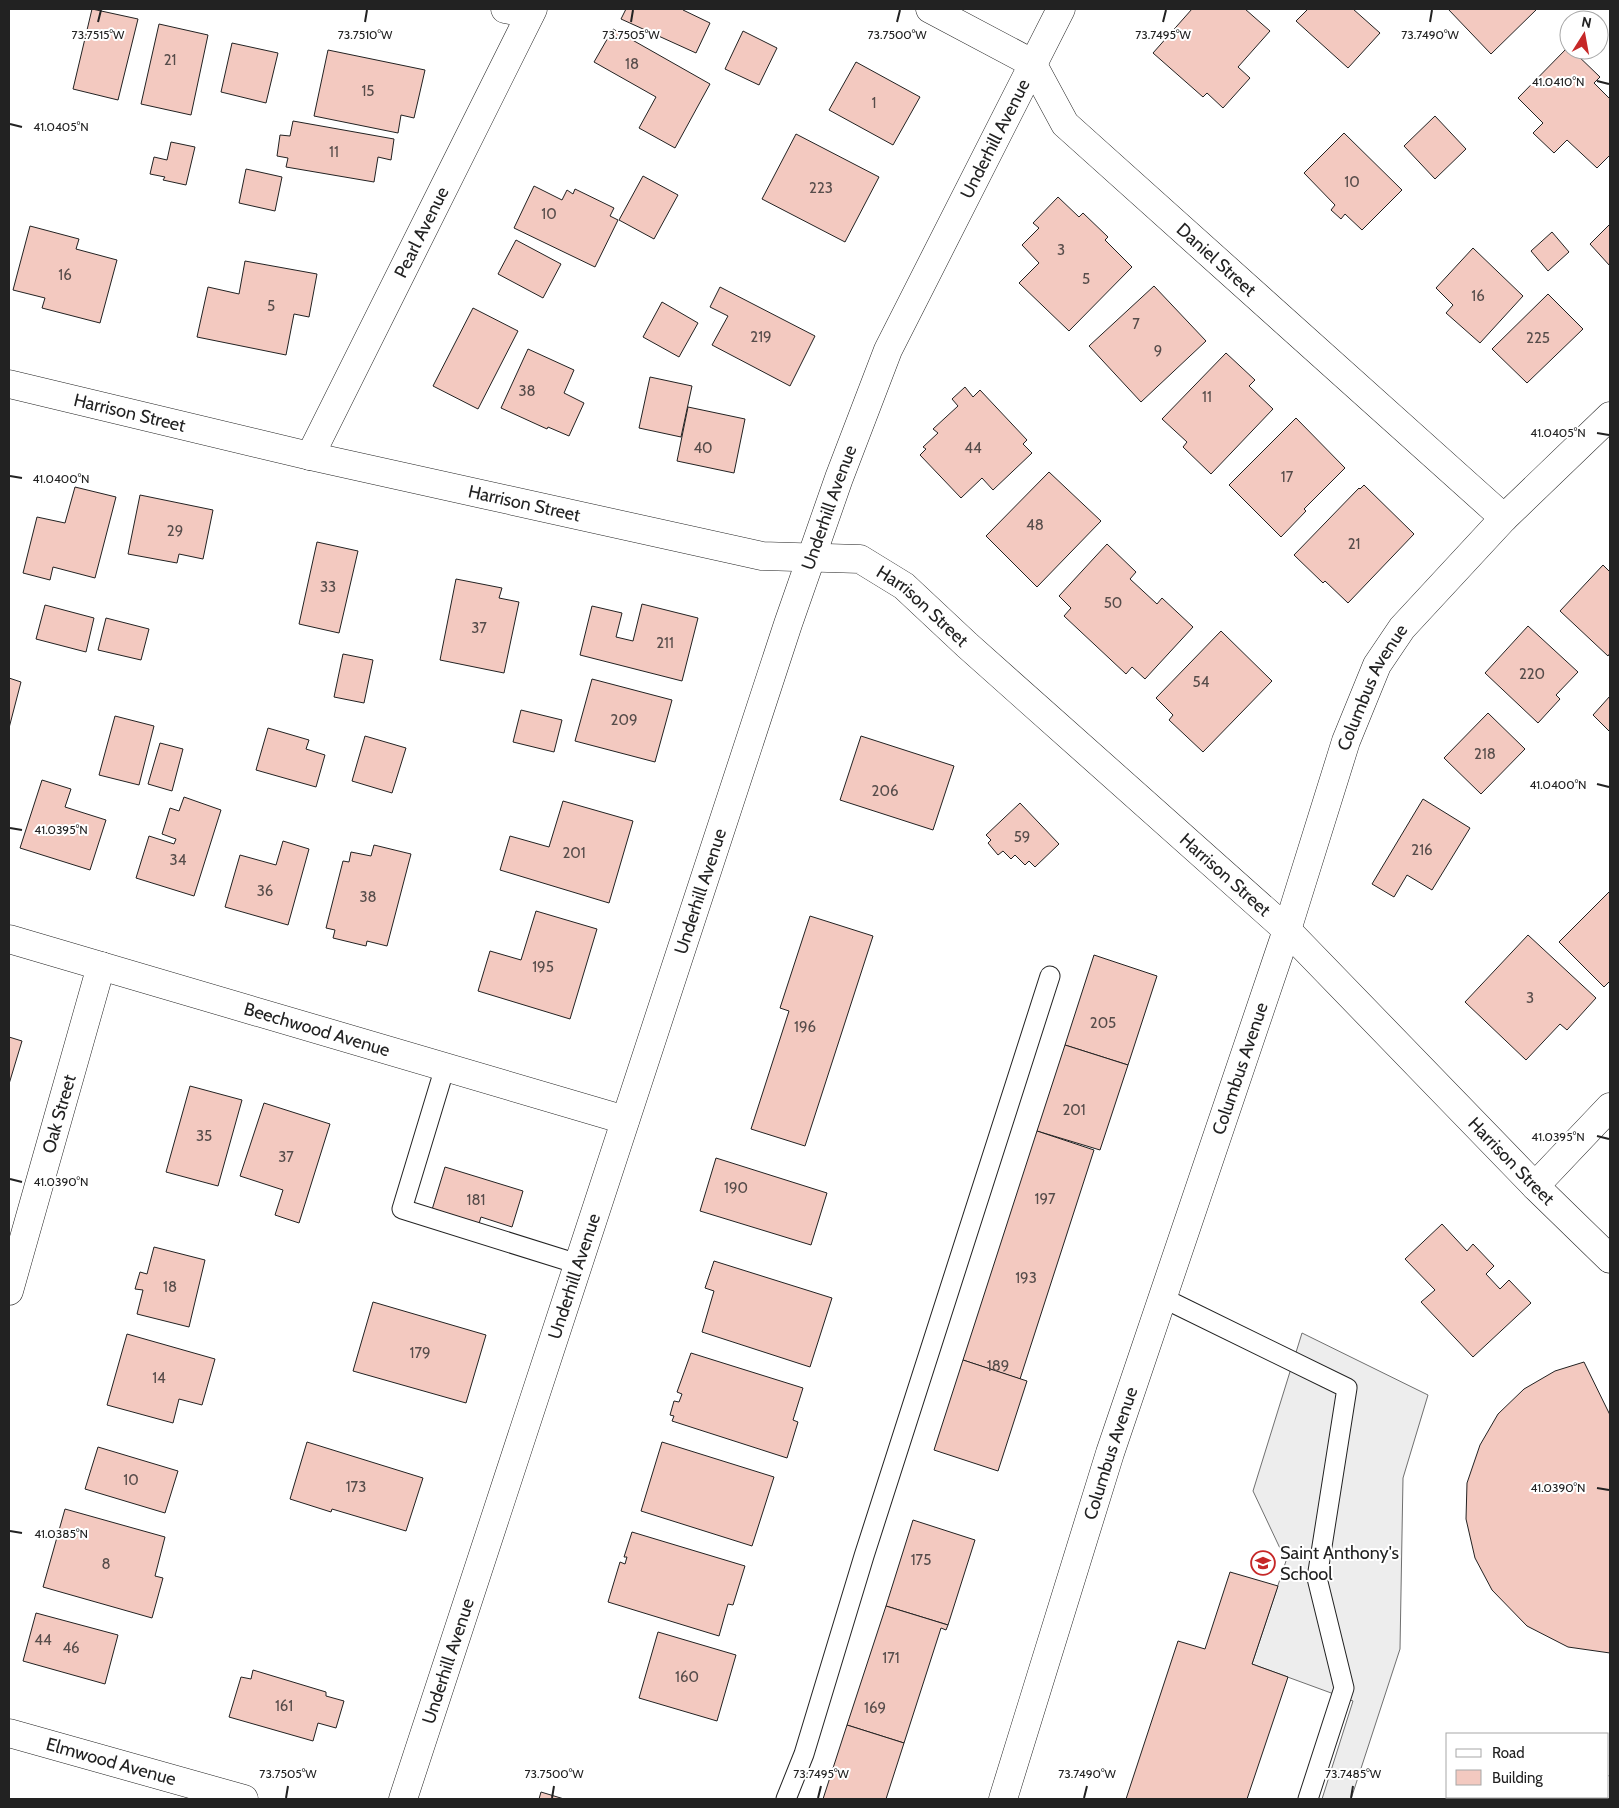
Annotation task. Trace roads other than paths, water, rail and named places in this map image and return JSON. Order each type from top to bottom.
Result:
[{"type":"street","points":[[930,9],[1032,64]]},
{"type":"street","name":"Underhill Avenue","points":[[403,1799],[782,642],[888,350],[1061,9]]},
{"type":"street","name":"Pearl Avenue","points":[[310,456],[523,11]]},
{"type":"street","name":"Daniel Street","points":[[1032,64],[1065,124],[1504,518]]},
{"type":"street","name":"Harrison Street","points":[[9,384],[310,456],[762,556],[860,559],[904,586],[967,645],[1287,930],[1535,1186],[1610,1258]]},
{"type":"street","name":"Columbus Avenue","points":[[1002,1799],[1110,1453],[1287,930],[1346,741],[1377,665],[1402,628],[1504,518],[1610,416]]},
{"type":"street","name":"Beechwood Avenue","points":[[9,939],[625,1120]]},
{"type":"street","name":"Oak Street","points":[[9,1291],[101,966]]},
{"type":"street","points":[[1535,1186],[1610,1107]]},
{"type":"street","name":"Elmwood Avenue","points":[[9,1733],[244,1799]]},
{"type":"lane","points":[[786,1799],[804,1754],[864,1556],[1050,976]]},
{"type":"lane","points":[[445,1067],[402,1208],[578,1264]]},
{"type":"lane","points":[[1162,1298],[1347,1388],[1317,1578],[1344,1688],[1308,1799]]},
{"type":"place","name":"Saint Anthony's School","points":[[1263,1563]]}]
